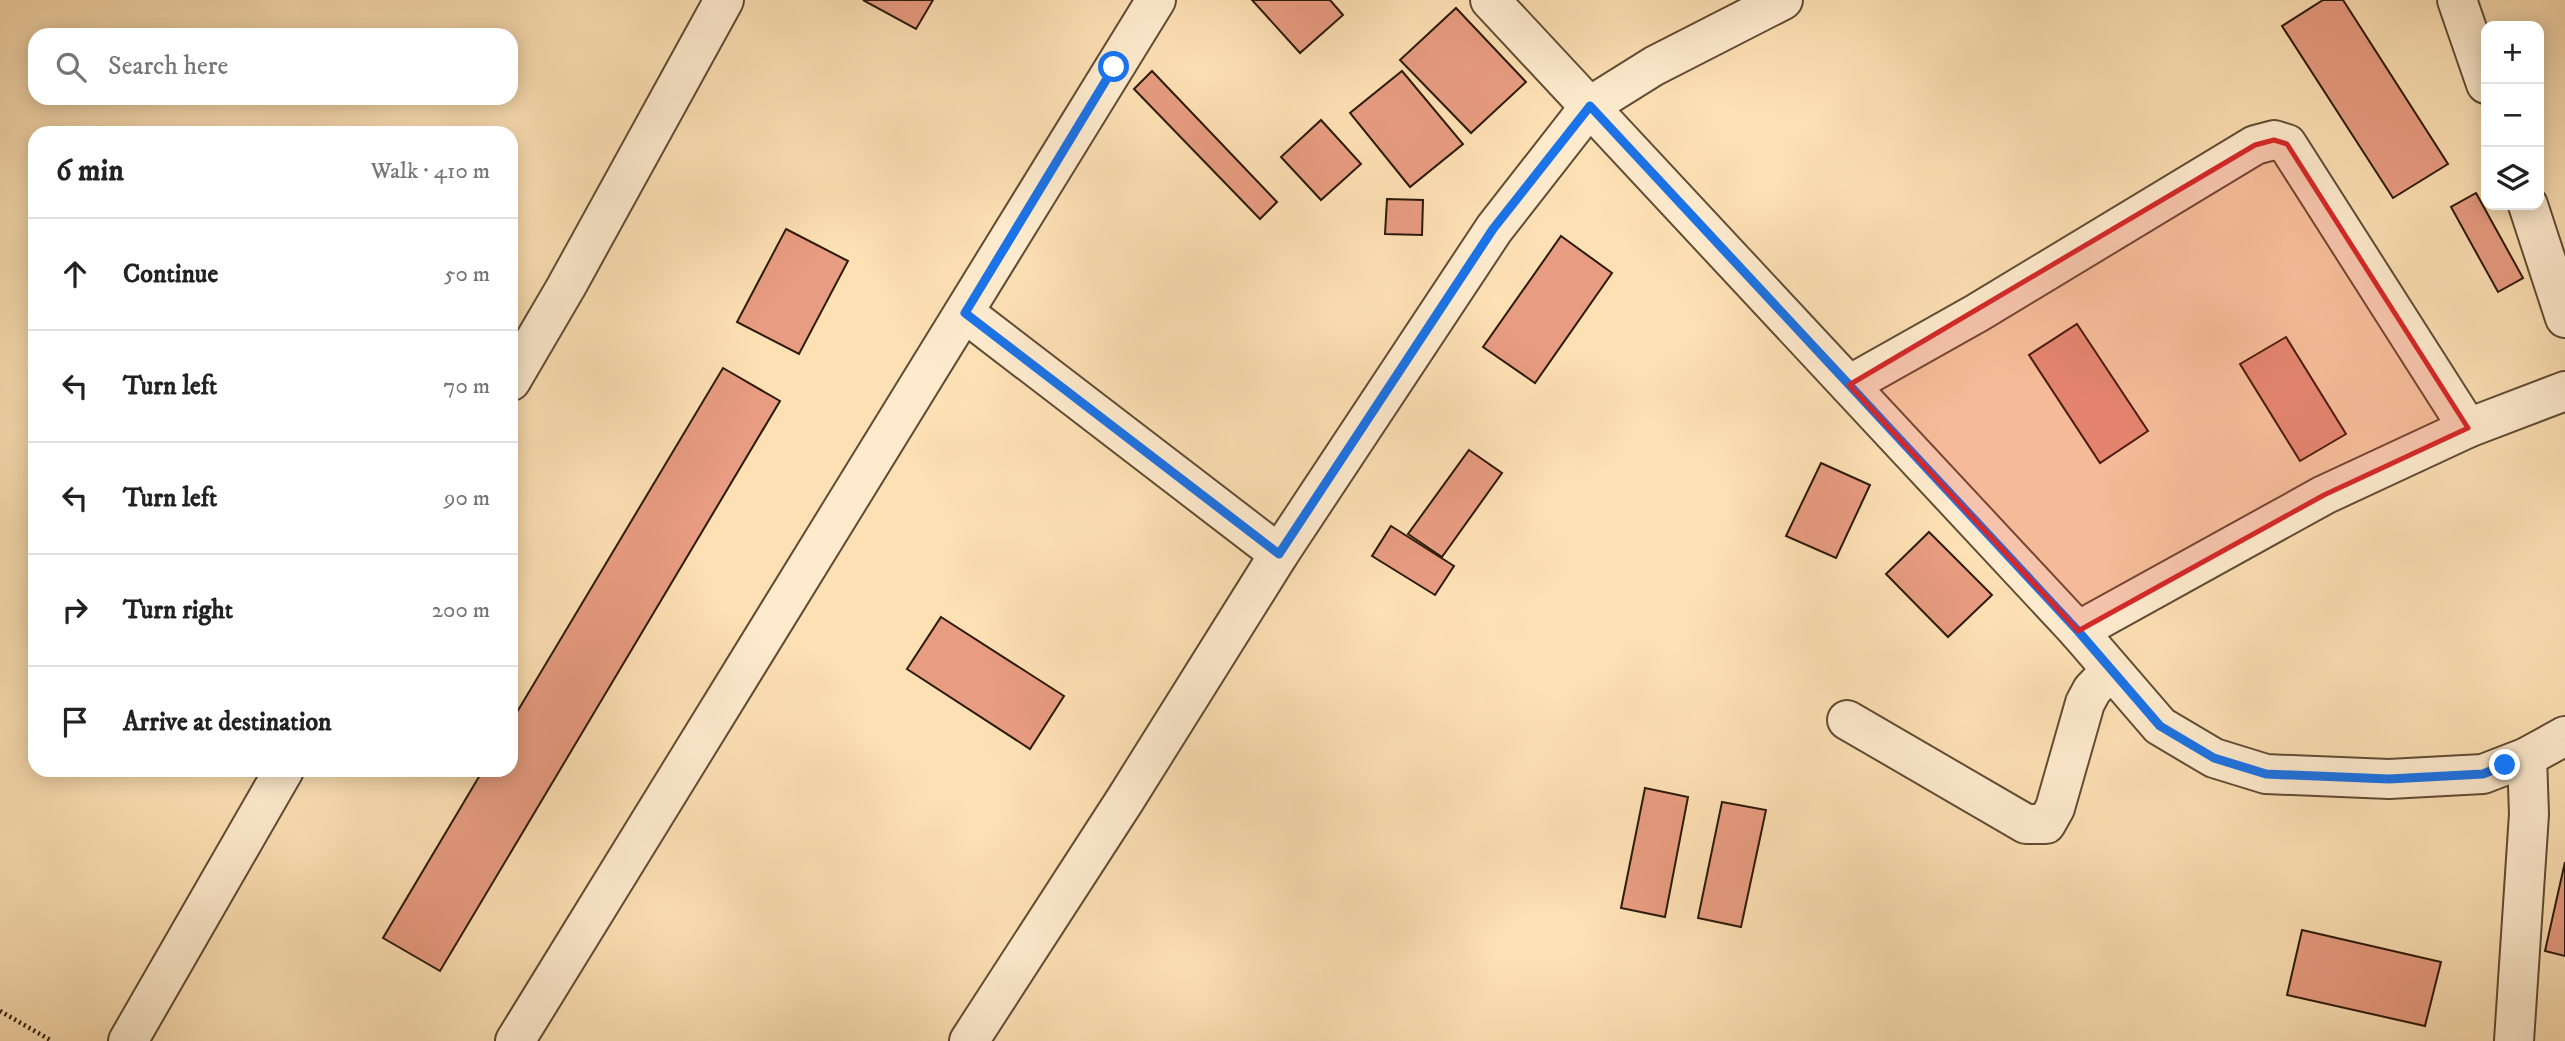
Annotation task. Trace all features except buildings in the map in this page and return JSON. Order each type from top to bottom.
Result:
[{"type":"street","points":[[518,370],[724,0]]},
{"type":"street","points":[[515,1041],[1156,0]]},
{"type":"street","points":[[1490,0],[2078,631],[2160,726],[2214,758],[2266,774],[2389,779],[2483,774],[2527,757],[2565,736]]},
{"type":"street","points":[[969,1041],[1125,800],[1279,554],[1493,229],[1590,106],[1654,66],[1783,0]]},
{"type":"street","points":[[2457,0],[2486,84]]},
{"type":"street","points":[[1849,385],[1977,313],[2255,145],[2274,140],[2287,144],[2468,428]]},
{"type":"street","points":[[2530,210],[2565,318]]},
{"type":"street","points":[[965,313],[1279,554]]},
{"type":"street","points":[[2078,631],[2324,495],[2468,428],[2565,391]]},
{"type":"street","points":[[1847,720],[2026,824],[2046,824],[2054,808],[2085,703],[2092,690],[2111,670]]},
{"type":"street","points":[[2514,1041],[2529,814],[2527,757]]},
{"type":"street","points":[[128,1041],[280,777]]},
{"type":"path","points":[[0,1012],[52,1041]]},
{"type":"highlighted area","points":[[2274,140],[2287,144],[2468,428],[2324,495],[2078,631],[1849,385],[2255,145]]},
{"type":"route","points":[[1114,67],[965,313],[1279,554],[1493,229],[1590,106],[2078,631],[2160,726],[2214,758],[2266,774],[2389,779],[2483,774],[2505,765]]}]
